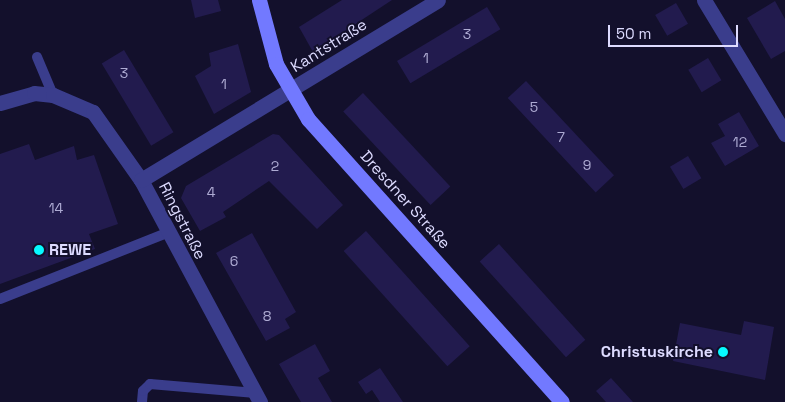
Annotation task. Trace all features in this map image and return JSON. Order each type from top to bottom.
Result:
[{"type":"street","name":"Dresdner Straße","points":[[259,0],[276,64],[289,92],[308,119],[562,402]]},
{"type":"street","name":"Kantstraße","points":[[289,92],[438,0]]},
{"type":"street","points":[[704,0],[785,134]]},
{"type":"street","name":"Ringstraße","points":[[258,398],[167,233],[141,180],[289,92]]},
{"type":"street","points":[[0,103],[34,93],[54,95],[93,112],[141,180]]},
{"type":"lane","points":[[38,57],[54,95]]},
{"type":"lane","points":[[0,299],[167,233]]},
{"type":"lane","points":[[142,402],[143,391],[150,384],[258,398]]},
{"type":"building","points":[[191,0],[218,0],[221,11],[195,18]]},
{"type":"building","points":[[342,0],[392,0],[313,52],[299,27]]},
{"type":"building","points":[[775,1],[785,19],[785,51],[771,59],[747,18]]},
{"type":"building","points":[[676,3],[688,24],[667,36],[655,15]]},
{"type":"building","points":[[487,7],[500,29],[410,83],[397,61]]},
{"type":"building","points":[[238,44],[251,92],[214,114],[195,76],[211,66],[209,53]]},
{"type":"building","points":[[124,50],[173,132],[151,146],[102,63]]},
{"type":"building","points":[[708,58],[721,80],[702,92],[688,70]]},
{"type":"building","points":[[526,81],[614,175],[596,192],[508,98]]},
{"type":"building","points":[[363,93],[450,187],[431,205],[343,111]]},
{"type":"building","points":[[739,112],[759,146],[725,166],[711,143],[725,136],[718,124]]},
{"type":"building","points":[[273,134],[279,135],[343,205],[317,229],[269,181],[223,212],[226,217],[200,231],[181,198],[186,186]]},
{"type":"building","points":[[29,144],[35,160],[74,146],[77,160],[94,155],[118,224],[89,234],[95,249],[0,284],[0,154]]},
{"type":"building","points":[[688,156],[701,178],[683,189],[670,167]]},
{"type":"building","points":[[366,231],[470,346],[447,366],[344,251]]},
{"type":"building","points":[[252,233],[296,312],[285,319],[290,328],[266,341],[216,253]]},
{"type":"building","points":[[499,244],[585,340],[566,357],[480,261]]},
{"type":"building","name":"Christuskirche","points":[[744,321],[774,327],[765,380],[673,361],[680,323],[741,335]]},
{"type":"building","points":[[315,344],[330,371],[318,378],[332,402],[301,402],[279,364]]},
{"type":"building","points":[[380,368],[403,402],[380,402],[372,390],[366,394],[358,382]]},
{"type":"building","points":[[611,378],[633,402],[606,402],[596,391]]},
{"type":"place","name":"REWE","points":[[39,250]]},
{"type":"place","name":"Christuskirche","points":[[723,352]]}]
